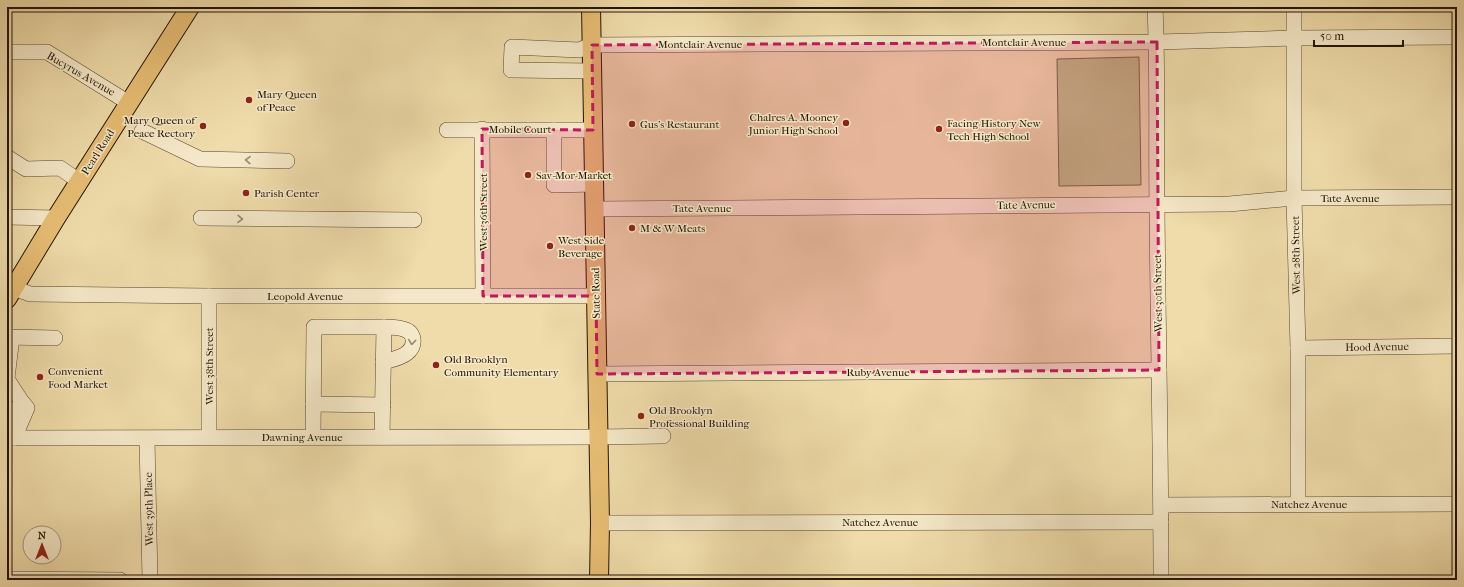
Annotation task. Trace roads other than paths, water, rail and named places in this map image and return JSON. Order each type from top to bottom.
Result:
[{"type":"main road","name":"Pearl Road","points":[[10,294],[79,181],[190,7]]},
{"type":"main road","name":"State Road","points":[[592,7],[600,523],[599,580]]},
{"type":"street","name":"West 30th Street","points":[[1155,7],[1157,42],[1157,204],[1161,580]]},
{"type":"street","name":"West 28th Street","points":[[1294,7],[1294,198],[1298,348],[1298,504]]},
{"type":"street","name":"Montclair Avenue","points":[[592,71],[511,70],[512,47],[579,50],[592,45],[1157,42],[1294,38],[1457,37]]},
{"type":"street","name":"Bucyrus Avenue","points":[[7,52],[47,52],[129,103]]},
{"type":"street","name":"West 36th Street","points":[[482,129],[483,296]]},
{"type":"street","name":"Mobile Court","points":[[447,130],[593,130]]},
{"type":"street","points":[[554,130],[554,185],[594,184]]},
{"type":"street","points":[[142,131],[200,159],[287,161]]},
{"type":"street","points":[[7,157],[26,169],[60,168],[79,181]]},
{"type":"street","name":"Tate Avenue","points":[[595,209],[1229,204],[1294,198],[1457,197]]},
{"type":"street","points":[[7,217],[56,218]]},
{"type":"street","points":[[201,218],[414,220]]},
{"type":"street","name":"Leopold Avenue","points":[[10,294],[209,296],[596,296]]},
{"type":"street","name":"West 38th Street","points":[[209,296],[209,437]]},
{"type":"street","points":[[313,437],[314,327],[384,327],[406,330],[412,335],[414,342],[407,354],[383,362]]},
{"type":"street","points":[[382,437],[384,405],[384,327]]},
{"type":"street","points":[[11,438],[27,408],[7,379],[10,337],[56,338]]},
{"type":"street","name":"Hood Avenue","points":[[1298,348],[1457,346]]},
{"type":"street","name":"Ruby Avenue","points":[[597,374],[1159,370]]},
{"type":"street","points":[[7,417],[11,417],[22,402]]},
{"type":"street","points":[[313,404],[384,405]]},
{"type":"street","name":"Dawning Avenue","points":[[11,438],[147,439],[209,437],[663,436]]},
{"type":"street","name":"West 39th Place","points":[[147,439],[150,580]]},
{"type":"street","name":"Natchez Avenue","points":[[1161,505],[1457,504]]},
{"type":"street","name":"Natchez Avenue","points":[[600,523],[1161,522]]},
{"type":"street","points":[[7,579],[120,580]]},
{"type":"place","name":"Mary Queen of Peace","points":[[249,100]]},
{"type":"place","name":"Chalres A. Mooney Junior High School","points":[[846,123]]},
{"type":"place","name":"Gus's Restaurant","points":[[632,124]]},
{"type":"place","name":"Mary Queen of Peace Rectory","points":[[203,126]]},
{"type":"place","name":"Facing History New Tech High School","points":[[939,129]]},
{"type":"place","name":"Sav-Mor Market","points":[[528,175]]},
{"type":"place","name":"Parish Center","points":[[246,193]]},
{"type":"place","name":"M & W Meats","points":[[632,228]]},
{"type":"place","name":"West Side Beverage","points":[[550,246]]},
{"type":"place","name":"Old Brooklyn Community Elementary","points":[[436,365]]},
{"type":"place","name":"Convenient Food Market","points":[[40,377]]},
{"type":"place","name":"Old Brooklyn Professional Building","points":[[641,416]]}]
